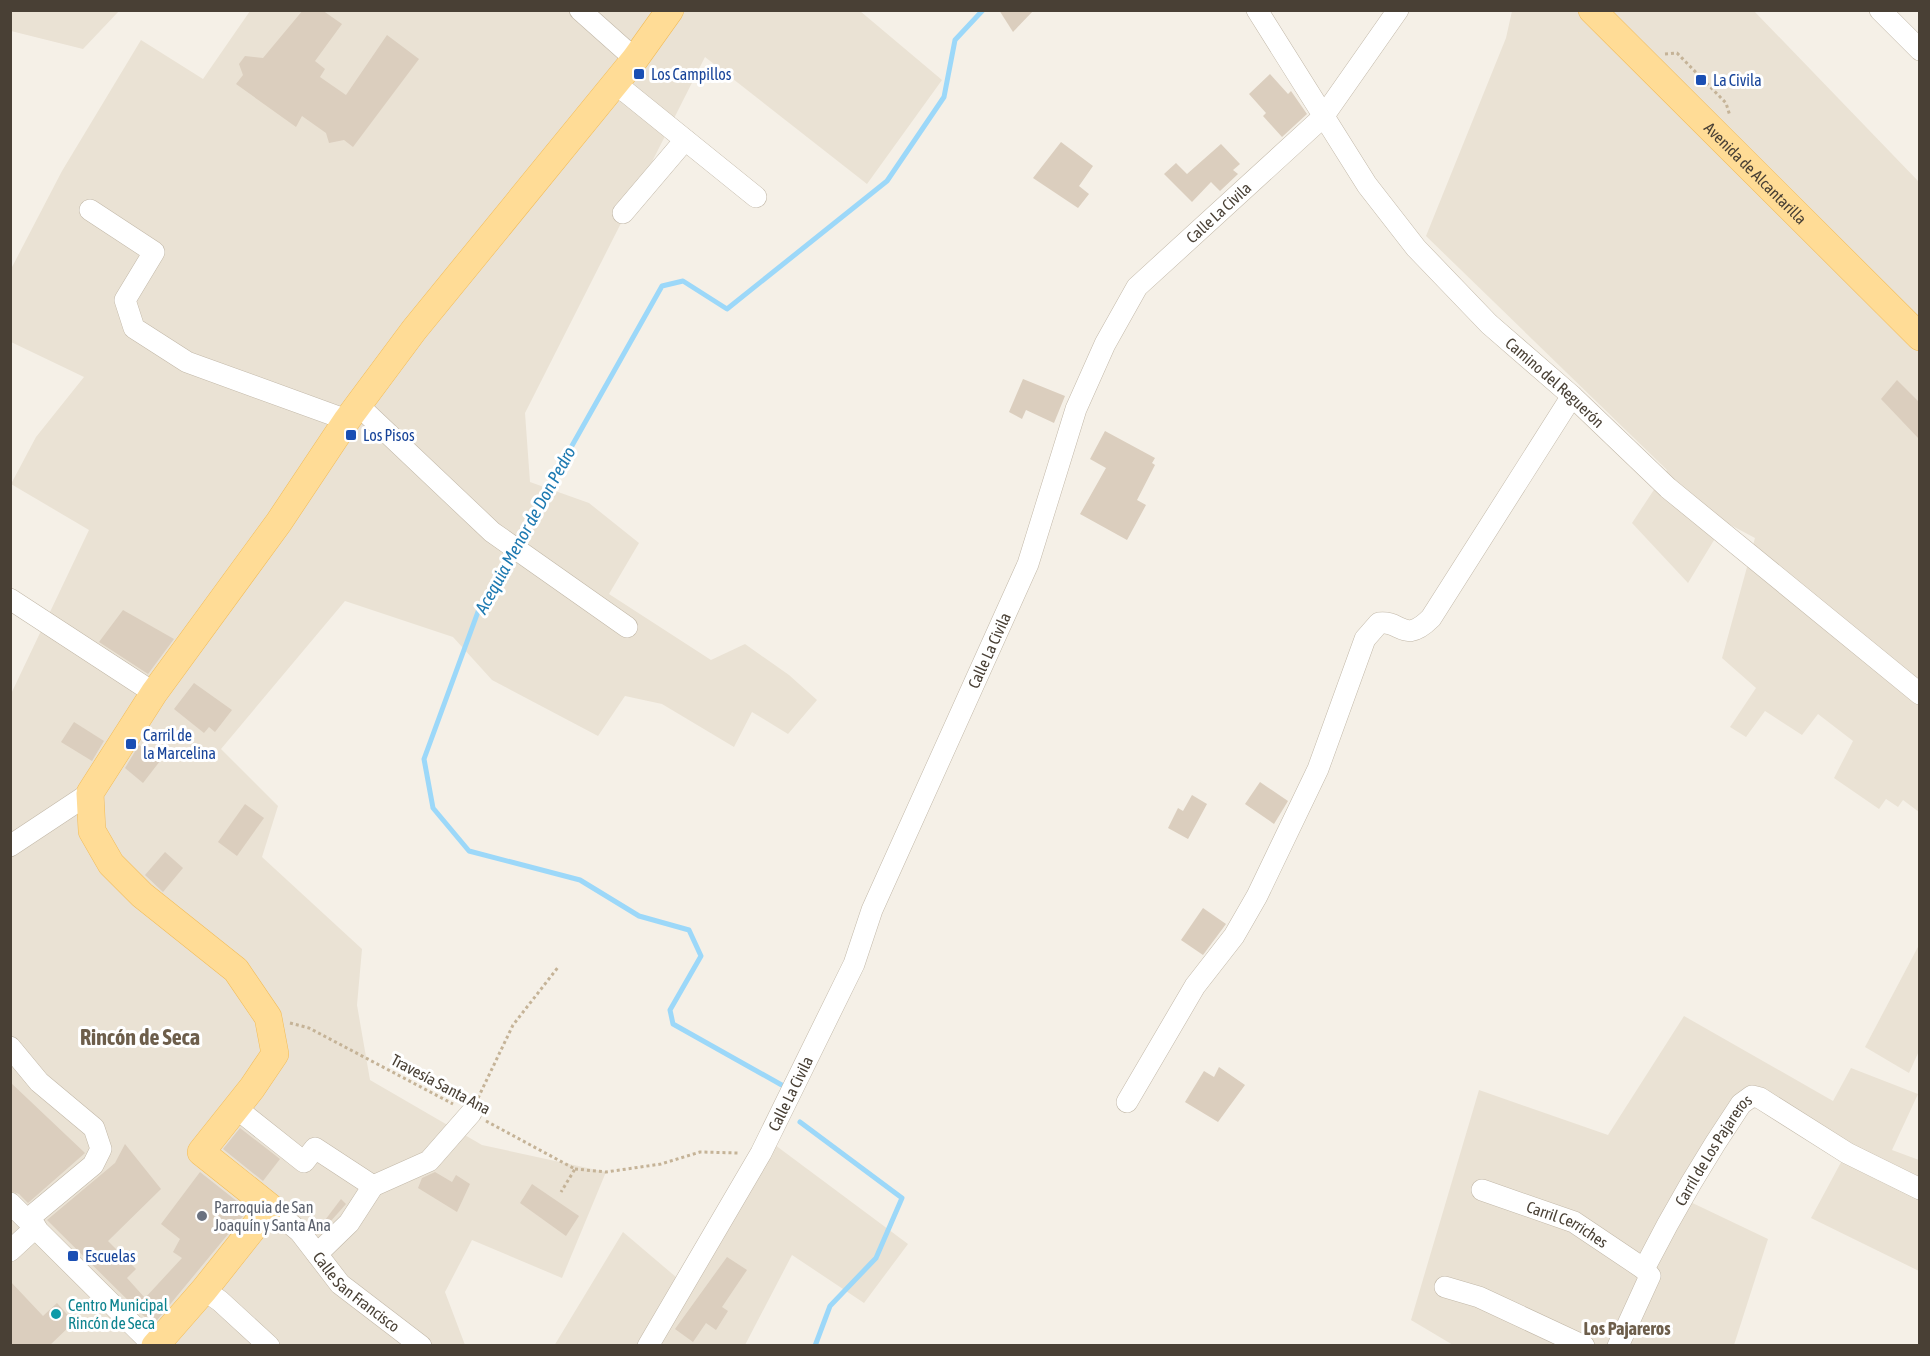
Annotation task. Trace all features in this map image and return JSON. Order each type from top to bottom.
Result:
[{"type":"main road","points":[[155,1346],[204,1290],[270,1207],[201,1152],[275,1053],[268,1017],[236,970],[142,895],[111,864],[92,831],[90,793],[153,693],[279,522],[353,413],[414,330],[636,59],[670,10]]},
{"type":"main road","name":"Avenida de Alcantarilla","points":[[1592,10],[1920,337]]},
{"type":"street","points":[[580,10],[636,59]]},
{"type":"street","name":"Camino del Reguerón","points":[[1257,10],[1367,184],[1416,248],[1489,324],[1572,396],[1668,488],[1920,694]]},
{"type":"street","name":"Calle La Civila","points":[[648,1346],[761,1152],[854,964],[872,910],[1028,564],[1076,409],[1105,344],[1137,287],[1323,117],[1398,10]]},
{"type":"street","points":[[1880,10],[1920,50]]},
{"type":"street","points":[[614,86],[626,92],[756,197]]},
{"type":"street","points":[[623,213],[685,140]]},
{"type":"street","points":[[90,210],[154,252],[125,300],[134,328],[188,362],[353,413],[492,532],[627,627]]},
{"type":"street","points":[[1127,1102],[1196,986],[1234,936],[1257,896],[1318,769],[1365,639],[1379,623],[1385,622],[1408,631],[1416,630],[1431,618],[1572,396]]},
{"type":"street","points":[[10,598],[153,693]]},
{"type":"street","points":[[10,846],[90,793]]},
{"type":"street","points":[[10,1047],[39,1082],[94,1128],[101,1149],[93,1165],[32,1223],[10,1251]]},
{"type":"street","name":"Carril de Los Pajareros","points":[[1618,1346],[1650,1276],[1644,1269],[1705,1157],[1741,1104],[1752,1096],[1765,1100],[1847,1153],[1920,1189]]},
{"type":"street","points":[[236,1108],[304,1162],[315,1148],[373,1186]]},
{"type":"street","points":[[317,1254],[349,1223],[373,1186],[429,1161],[471,1113]]},
{"type":"street","name":"Carril Cerriches","points":[[1482,1190],[1574,1222],[1644,1269]]},
{"type":"street","points":[[10,1203],[155,1346]]},
{"type":"street","name":"Calle San Francisco","points":[[270,1207],[300,1232],[340,1284],[421,1346]]},
{"type":"street","points":[[1445,1287],[1479,1297],[1584,1346]]},
{"type":"street","points":[[204,1290],[220,1301],[269,1346]]},
{"type":"path","points":[[471,1113],[513,1025],[559,966]]},
{"type":"path","name":"Travesía Santa Ana","points":[[268,1017],[309,1028],[575,1169]]},
{"type":"path","points":[[561,1192],[575,1169],[606,1172],[661,1164],[699,1152],[761,1152]]},
{"type":"shaded area","points":[[10,11],[119,11],[83,49],[11,31]]},
{"type":"shaded area","points":[[250,11],[860,11],[942,80],[867,184],[705,57],[525,413],[530,482],[589,503],[639,543],[609,594],[711,660],[745,644],[789,675],[817,700],[788,734],[752,712],[734,747],[662,704],[625,696],[598,736],[492,680],[453,637],[345,601],[221,749],[278,806],[262,857],[362,949],[357,1005],[370,1080],[482,1145],[606,1172],[562,1278],[472,1240],[445,1292],[465,1345],[11,1345],[10,696],[89,530],[11,484],[36,437],[84,377],[11,342],[11,269],[62,171],[141,40],[203,79]]},
{"type":"shaded area","points":[[1512,11],[1754,11],[1919,182],[1919,812],[1903,800],[1898,807],[1886,799],[1879,809],[1834,778],[1853,741],[1818,714],[1802,735],[1765,711],[1746,737],[1730,727],[1756,688],[1722,658],[1755,538],[1725,522],[1688,583],[1632,523],[1667,470],[1426,236],[1506,38]]},
{"type":"shaded area","points":[[1919,945],[1919,1051],[1909,1073],[1865,1047]]},
{"type":"shaded area","name":"Los Pajareros","points":[[1684,1016],[1833,1101],[1851,1068],[1918,1094],[1892,1150],[1919,1160],[1919,1271],[1811,1218],[1846,1153],[1748,1098],[1682,1198],[1768,1239],[1734,1345],[1453,1345],[1411,1320],[1479,1090],[1608,1135]]},
{"type":"shaded area","points":[[767,1139],[908,1244],[864,1303],[792,1255],[745,1345],[554,1346],[623,1232],[683,1283]]},
{"type":"building","points":[[303,10],[322,10],[342,24],[315,61],[325,69],[320,77],[346,95],[387,35],[419,59],[353,147],[344,140],[329,143],[326,133],[302,116],[296,127],[236,84],[243,75],[239,64],[245,56],[263,58]]},
{"type":"building","points":[[999,10],[1034,10],[1013,32]]},
{"type":"building","points":[[1270,74],[1288,94],[1291,91],[1307,114],[1282,137],[1263,116],[1266,113],[1249,94]]},
{"type":"building","points":[[1061,142],[1093,166],[1079,186],[1089,194],[1078,208],[1033,178]]},
{"type":"building","points":[[1221,144],[1240,164],[1233,170],[1238,174],[1220,191],[1211,182],[1192,202],[1164,174],[1176,163],[1187,174]]},
{"type":"building","points":[[1023,379],[1065,396],[1054,423],[1026,410],[1022,419],[1009,412]]},
{"type":"building","points":[[1897,380],[1920,403],[1920,440],[1881,399]]},
{"type":"building","points":[[1105,431],[1155,458],[1152,463],[1155,465],[1137,500],[1146,505],[1127,540],[1080,514],[1106,468],[1090,459]]},
{"type":"building","points":[[123,610],[174,639],[148,674],[99,642]]},
{"type":"building","points":[[194,683],[232,710],[215,732],[209,727],[204,733],[174,709]]},
{"type":"building","points":[[74,722],[104,741],[92,761],[61,742]]},
{"type":"building","points":[[139,745],[160,761],[143,783],[125,768]]},
{"type":"building","points":[[1260,782],[1288,801],[1274,824],[1245,804]]},
{"type":"building","points":[[1192,795],[1207,804],[1188,839],[1168,828],[1178,808],[1183,811]]},
{"type":"building","points":[[245,804],[264,818],[237,856],[218,842]]},
{"type":"building","points":[[165,852],[183,868],[163,892],[145,875]]},
{"type":"building","points":[[1203,908],[1226,924],[1203,955],[1181,940]]},
{"type":"building","points":[[1219,1067],[1245,1085],[1218,1122],[1185,1102],[1204,1071],[1214,1077]]},
{"type":"building","points":[[10,1082],[85,1153],[28,1203],[19,1194],[10,1191]]},
{"type":"building","points":[[240,1128],[280,1159],[263,1181],[223,1149]]},
{"type":"building","points":[[125,1144],[161,1189],[108,1241],[136,1269],[127,1278],[145,1298],[182,1258],[173,1252],[180,1239],[161,1224],[200,1172],[248,1210],[153,1325],[47,1220],[115,1163]]},
{"type":"building","points":[[435,1172],[452,1182],[456,1175],[470,1184],[457,1212],[418,1188],[422,1178]]},
{"type":"building","points":[[532,1184],[579,1216],[566,1236],[520,1203]]},
{"type":"building","points":[[341,1199],[346,1204],[322,1231],[319,1228]]},
{"type":"building","points":[[727,1257],[747,1270],[722,1307],[728,1311],[716,1330],[706,1323],[693,1342],[675,1329]]},
{"type":"building","name":"Centro Municipal Rincón de Seca","points":[[10,1281],[43,1316],[57,1303],[74,1322],[49,1346],[10,1346]]},
{"type":"waterway","name":"Acequia Menor de Don Pedro","points":[[516,545],[662,286],[683,281],[727,309],[887,181],[944,97],[955,40],[983,10]]},
{"type":"waterway","name":"Acequia Menor de Don Pedro","points":[[511,553],[479,609],[424,759],[433,808],[469,851],[580,880],[639,916],[689,930],[701,956],[670,1010],[673,1024],[787,1088]]},
{"type":"waterway","name":"Acequia Menor de Don Pedro","points":[[800,1122],[902,1198],[876,1258],[830,1306],[815,1346]]},
{"type":"place","name":"Los Campillos","points":[[639,74]]},
{"type":"place","name":"La Civila","points":[[1701,80]]},
{"type":"place","name":"Los Pisos","points":[[351,435]]},
{"type":"place","name":"Carril de la Marcelina","points":[[131,744]]},
{"type":"place","name":"Parroquia de San Joaquín y Santa Ana","points":[[202,1216]]},
{"type":"place","name":"Escuelas","points":[[73,1256]]},
{"type":"place","name":"Centro Municipal Rincón de Seca","points":[[56,1314]]},
{"type":"district","name":"Rincón de Seca","points":[[140,1037]]},
{"type":"district","name":"Los Pajareros","points":[[1627,1328]]}]
